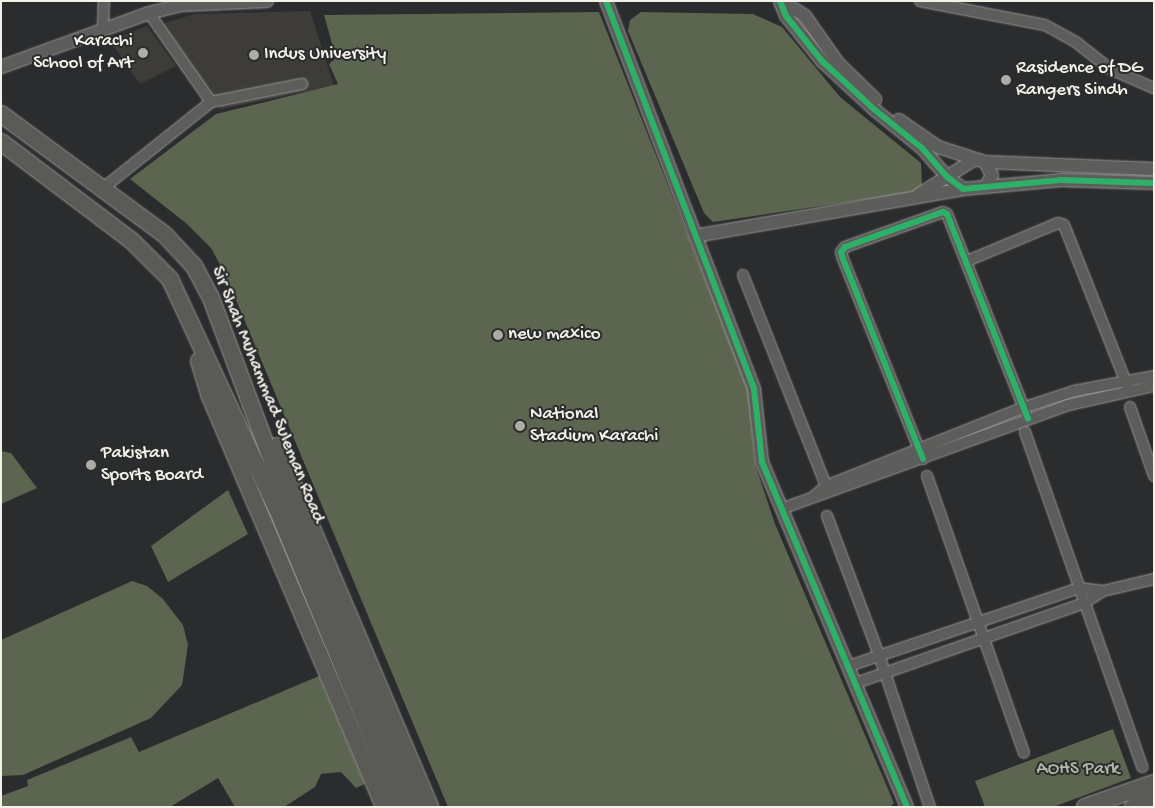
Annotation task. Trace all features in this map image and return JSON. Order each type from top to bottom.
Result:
[{"type":"main road","name":"Sir Shah Muhammad Suleman Road","points":[[1,114],[165,234],[194,266],[210,298],[369,712]]},
{"type":"main road","name":"Sir Shah Muhammad Suleman Road","points":[[1,142],[157,263],[170,279],[369,712]]},
{"type":"main road","points":[[210,298],[311,522],[430,807]]},
{"type":"main road","points":[[184,309],[209,394],[384,807]]},
{"type":"main road","points":[[369,712],[401,807]]},
{"type":"main road","points":[[369,712],[416,807]]},
{"type":"main road","points":[[1085,807],[1154,783]]},
{"type":"main road","points":[[1133,807],[1154,799]]},
{"type":"street","points":[[102,28],[104,1]]},
{"type":"street","points":[[1,66],[102,28],[150,13],[180,6],[267,1]]},
{"type":"street","points":[[606,1],[754,389],[762,462],[907,807]]},
{"type":"street","points":[[781,1],[786,16],[822,61],[932,160],[946,176],[963,188]]},
{"type":"street","points":[[781,1],[805,16],[838,63],[892,115],[938,147],[980,160],[1154,169]]},
{"type":"street","points":[[920,1],[1045,26],[1077,43],[1110,69],[1154,88]]},
{"type":"street","points":[[150,13],[211,102]]},
{"type":"street","points":[[102,189],[211,102],[302,84]]},
{"type":"street","points":[[930,187],[932,160]]},
{"type":"street","points":[[915,197],[946,176],[980,160]]},
{"type":"street","points":[[980,160],[992,175],[986,187]]},
{"type":"street","points":[[695,236],[963,188],[1060,180],[1154,183]]},
{"type":"street","points":[[921,454],[841,252],[845,247],[942,212],[951,220],[1022,408],[1028,419]]},
{"type":"street","points":[[967,261],[1058,223],[1064,225],[1129,391]]},
{"type":"street","points":[[743,275],[827,490]]},
{"type":"street","points":[[921,454],[1022,408],[1074,391],[1154,376]]},
{"type":"street","points":[[781,509],[921,454],[1068,404],[1154,386]]},
{"type":"street","points":[[1130,407],[1154,476]]},
{"type":"street","points":[[1025,432],[1142,767]]},
{"type":"street","points":[[927,476],[1024,753]]},
{"type":"street","points":[[827,516],[879,655],[930,807]]},
{"type":"street","points":[[856,683],[884,671],[1084,603],[1103,591],[1154,579]]},
{"type":"street","points":[[849,666],[977,621],[1079,588],[1103,591]]},
{"type":"shaded area","name":"Indus University","points":[[310,11],[334,86],[221,109],[162,24],[194,14]]},
{"type":"shaded area","name":"Karachi School of Art","points":[[147,26],[176,66],[140,84],[110,41]]},
{"type":"green space","name":"National Stadium Karachi","points":[[599,12],[748,387],[755,464],[775,524],[894,803],[890,807],[448,807],[226,276],[211,248],[187,224],[130,179],[216,114],[338,84],[329,64],[336,58],[324,15]]},
{"type":"green space","points":[[641,12],[753,14],[782,27],[840,97],[921,163],[922,185],[915,192],[713,222],[704,213],[628,31],[630,20]]},
{"type":"green space","points":[[1,451],[11,453],[37,488],[1,504]]},
{"type":"green space","points":[[228,490],[248,534],[168,582],[151,546]]},
{"type":"green space","points":[[132,581],[147,586],[163,599],[183,625],[188,645],[182,685],[151,718],[23,775],[1,776],[1,640]]},
{"type":"green space","points":[[319,676],[365,784],[356,788],[341,772],[321,774],[315,787],[284,807],[235,807],[218,778],[170,807],[1,807],[1,796],[28,786],[27,780],[131,737],[139,752]]},
{"type":"green space","name":"AOHS Park","points":[[1113,729],[1131,778],[1053,807],[985,807],[975,781]]},
{"type":"cycle path","points":[[606,1],[754,389],[762,462],[907,807]]},
{"type":"cycle path","points":[[780,1],[786,16],[822,61],[875,110],[922,148],[946,176],[963,189],[1061,180],[1154,183]]},
{"type":"cycle path","points":[[923,459],[843,259],[841,252],[845,247],[943,212],[947,214],[1028,419]]},
{"type":"place","name":"Karachi School of Art","points":[[143,53]]},
{"type":"place","name":"Indus University","points":[[254,55]]},
{"type":"place","name":"Rasidence of DG Rangers Sindh","points":[[1006,80]]},
{"type":"place","name":"new maxico","points":[[498,335]]},
{"type":"place","name":"National Stadium Karachi","points":[[520,426]]},
{"type":"place","name":"Pakistan Sports Board","points":[[91,465]]}]
